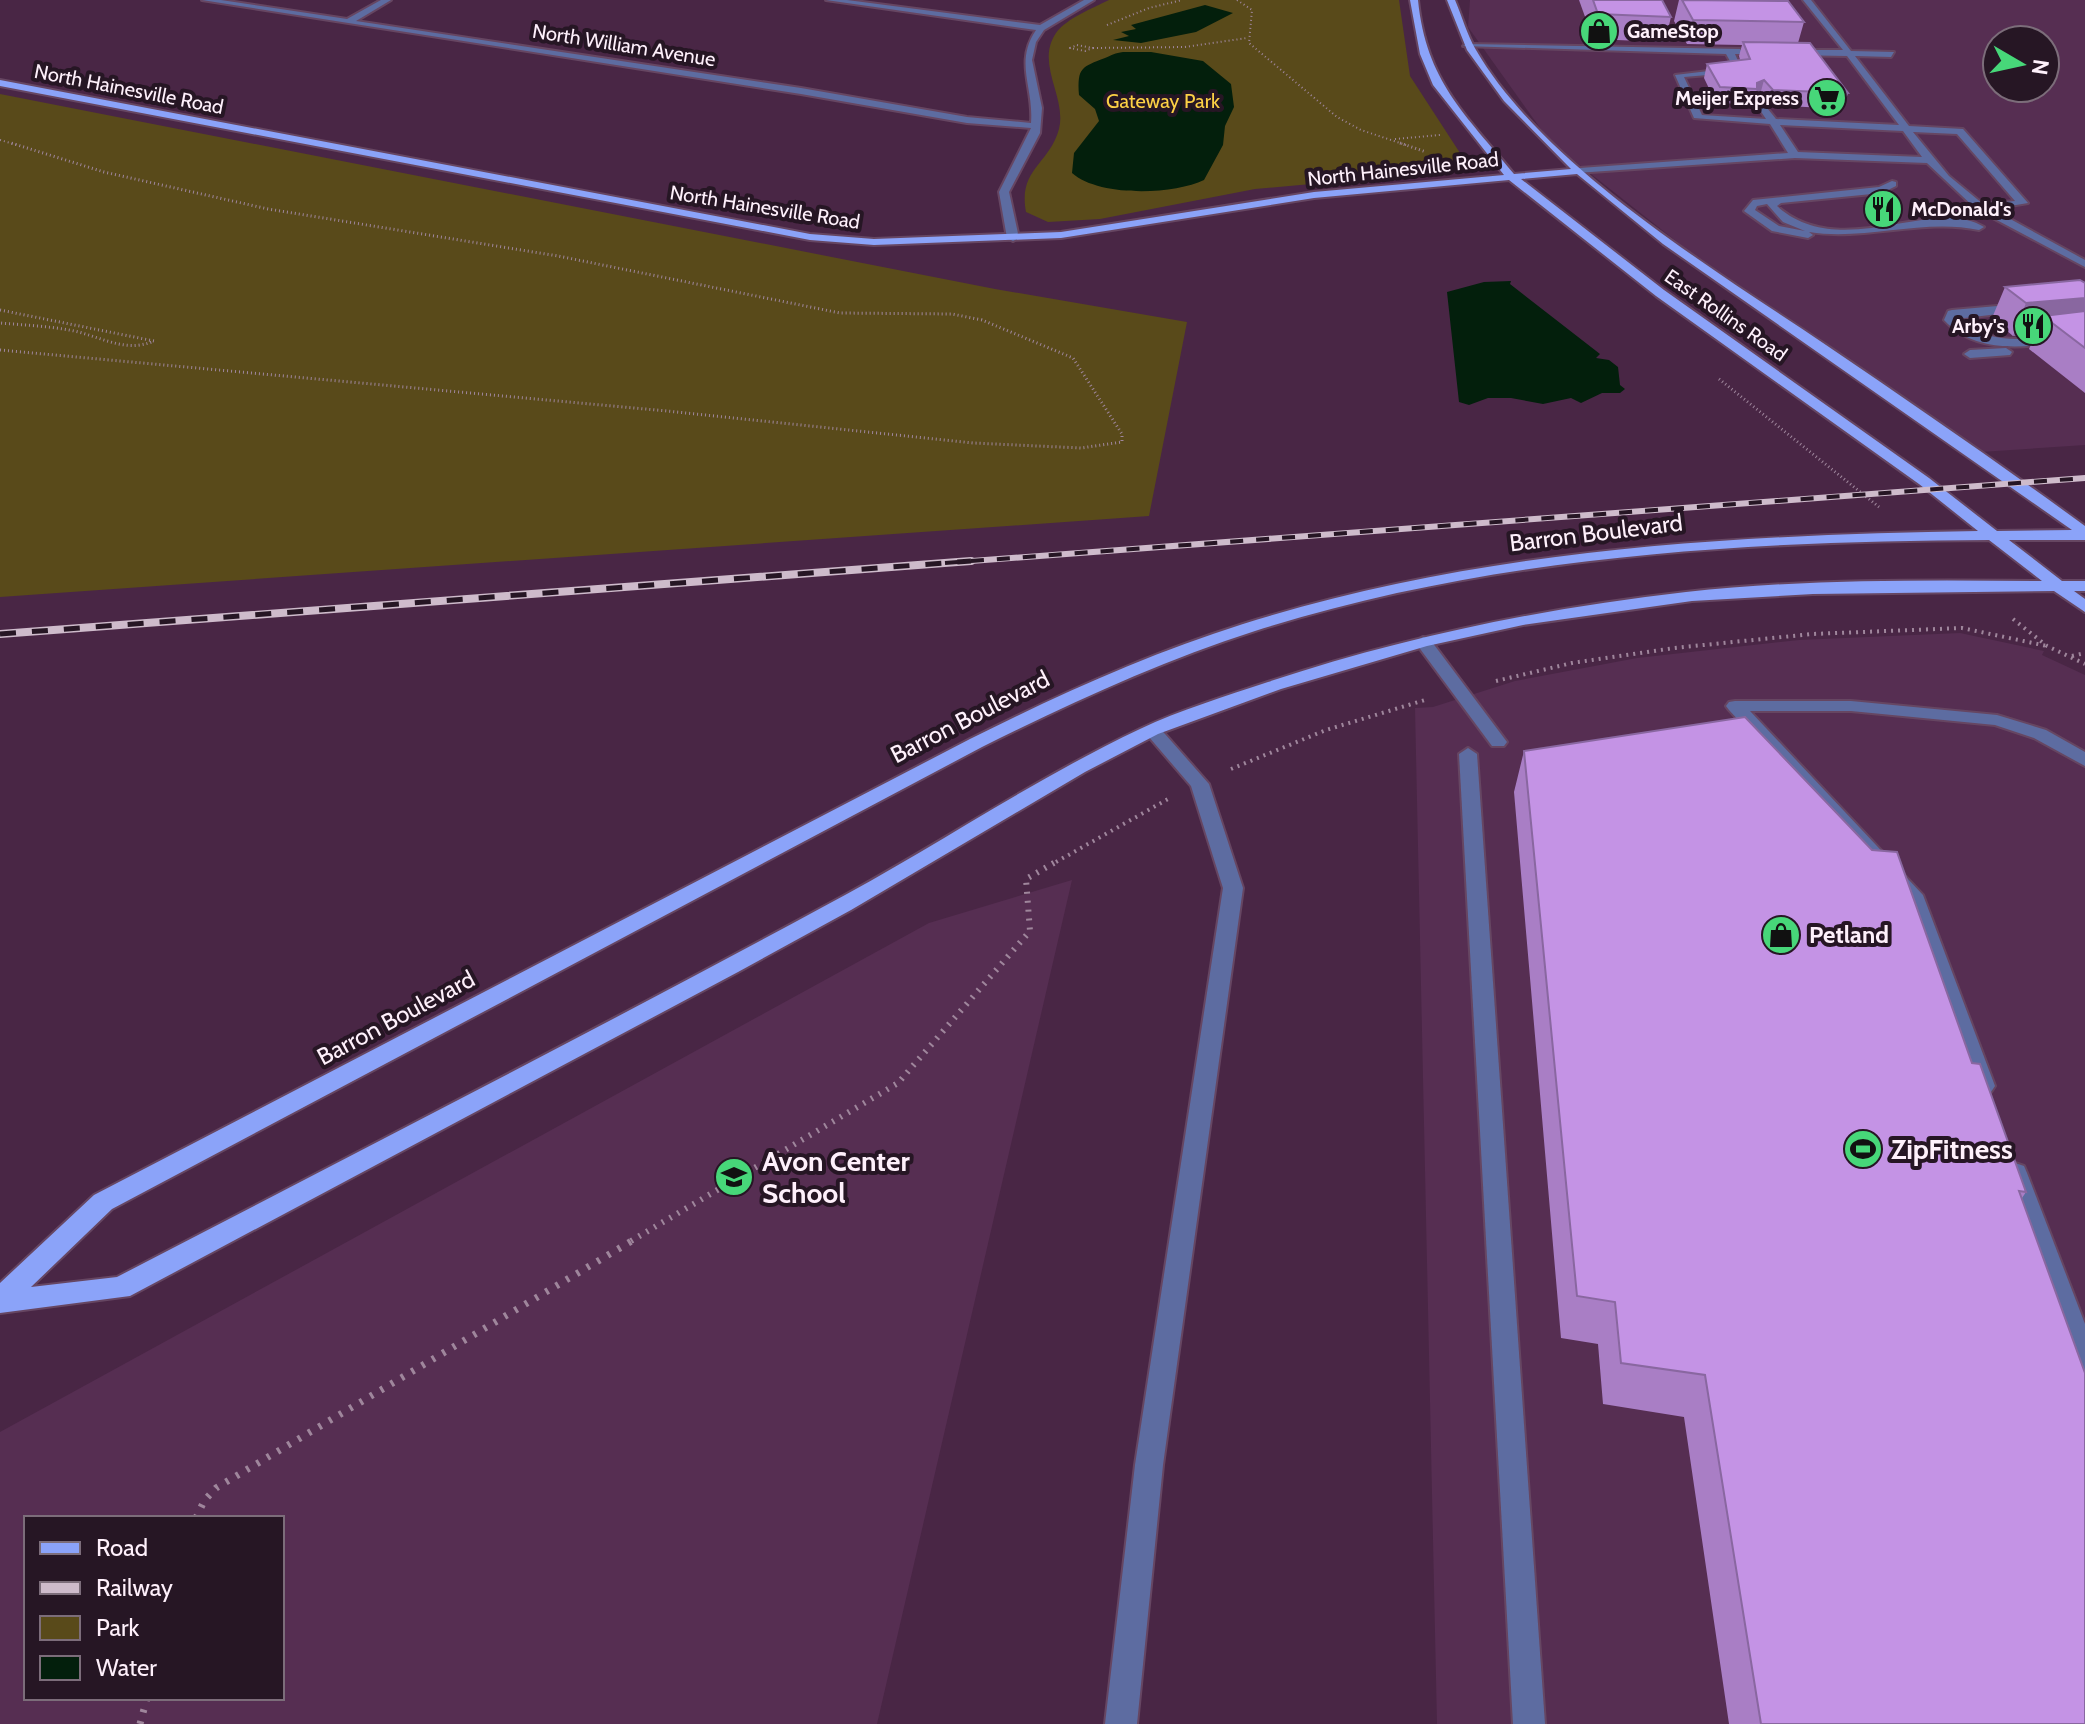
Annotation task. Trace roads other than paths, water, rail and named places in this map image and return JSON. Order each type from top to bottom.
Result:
[{"type":"main road","name":"East Rollins Road","points":[[1414,0],[1424,54],[1437,85],[1510,176],[1660,293],[1924,481],[2085,607]]},
{"type":"main road","name":"East Rollins Road","points":[[1451,0],[1467,46],[1503,95],[1547,143],[1580,171],[1730,285],[2085,534]]},
{"type":"main road","name":"North Hainesville Road","points":[[0,83],[810,237],[874,242],[1061,235],[1314,195],[1580,171]]},
{"type":"main road","name":"Barron Boulevard","points":[[0,1301],[103,1202],[976,743],[1056,702],[1156,660],[1289,615],[1431,581],[1507,569],[1654,550],[1906,536],[2085,534]]},
{"type":"main road","name":"Barron Boulevard","points":[[0,1301],[121,1288],[730,967],[844,905],[1078,768],[1152,730],[1275,685],[1423,642],[1523,620],[1692,596],[1946,585],[2085,586]]},
{"type":"street","name":"North William Avenue","points":[[206,0],[801,91],[967,120],[1036,126]]},
{"type":"street","points":[[348,22],[387,0]]},
{"type":"street","points":[[830,0],[867,2],[1041,28]]},
{"type":"street","points":[[1013,238],[1004,192],[1035,133],[1037,108],[1028,60],[1032,42],[1041,28],[1090,0]]},
{"type":"street","points":[[1807,0],[1957,191],[1980,207],[2083,263]]},
{"type":"street","points":[[1810,17],[1821,18]]},
{"type":"street","points":[[1467,46],[1757,52]]},
{"type":"street","points":[[1729,52],[1747,82]]},
{"type":"street","points":[[1785,53],[1891,54]]},
{"type":"street","points":[[1740,70],[1679,75],[1699,118],[1960,131],[2023,203],[1980,207]]},
{"type":"street","points":[[1759,101],[1795,155]]},
{"type":"street","points":[[1580,171],[1795,155],[1930,160]]},
{"type":"street","points":[[1892,184],[1882,190],[1753,203],[1749,211],[1776,229],[1816,235],[1953,222],[1979,227]]},
{"type":"street","points":[[1778,200],[1771,206],[1777,213],[1824,232]]},
{"type":"street","points":[[2032,307],[1952,314],[1950,320],[1965,333],[1999,343],[2085,335]]},
{"type":"street","points":[[1970,354],[2085,343]]},
{"type":"street","points":[[1423,642],[1498,742]]},
{"type":"street","points":[[1993,1112],[1916,900],[1735,706],[1851,706],[1997,720],[2040,734],[2085,760]]},
{"type":"street","points":[[1121,1724],[1149,1465],[1233,888],[1200,784],[1152,730]]},
{"type":"street","points":[[1468,754],[1529,1724]]},
{"type":"street","points":[[2008,1154],[2085,1360]]},
{"type":"water","points":[[1205,5],[1233,13],[1196,32],[1141,43],[1113,40],[1129,36],[1121,32],[1136,29],[1131,25]]},
{"type":"water","points":[[1123,52],[1151,52],[1203,61],[1231,84],[1234,107],[1225,126],[1223,145],[1204,180],[1174,189],[1117,190],[1084,181],[1072,173],[1074,153],[1099,121],[1095,109],[1079,95],[1080,73],[1091,64]]},
{"type":"water","points":[[1511,281],[1510,284],[1600,354],[1596,358],[1609,360],[1618,367],[1620,385],[1625,389],[1620,393],[1602,393],[1581,403],[1571,398],[1543,404],[1511,398],[1488,398],[1469,405],[1459,402],[1447,292],[1484,282]]},
{"type":"railway","points":[[945,563],[2085,478]]},
{"type":"railway","points":[[0,634],[971,561]]},
{"type":"place","name":"GameStop","points":[[1599,31]]},
{"type":"place","name":"Meijer Express","points":[[1827,98]]},
{"type":"place","name":"McDonald's","points":[[1883,209]]},
{"type":"place","name":"Arby's","points":[[2033,326]]},
{"type":"place","name":"Petland","points":[[1781,935]]},
{"type":"place","name":"ZipFitness","points":[[1863,1149]]},
{"type":"place","name":"Avon Center School","points":[[734,1177]]},
{"type":"park label","name":"Gateway Park","points":[[1163,101]]}]
